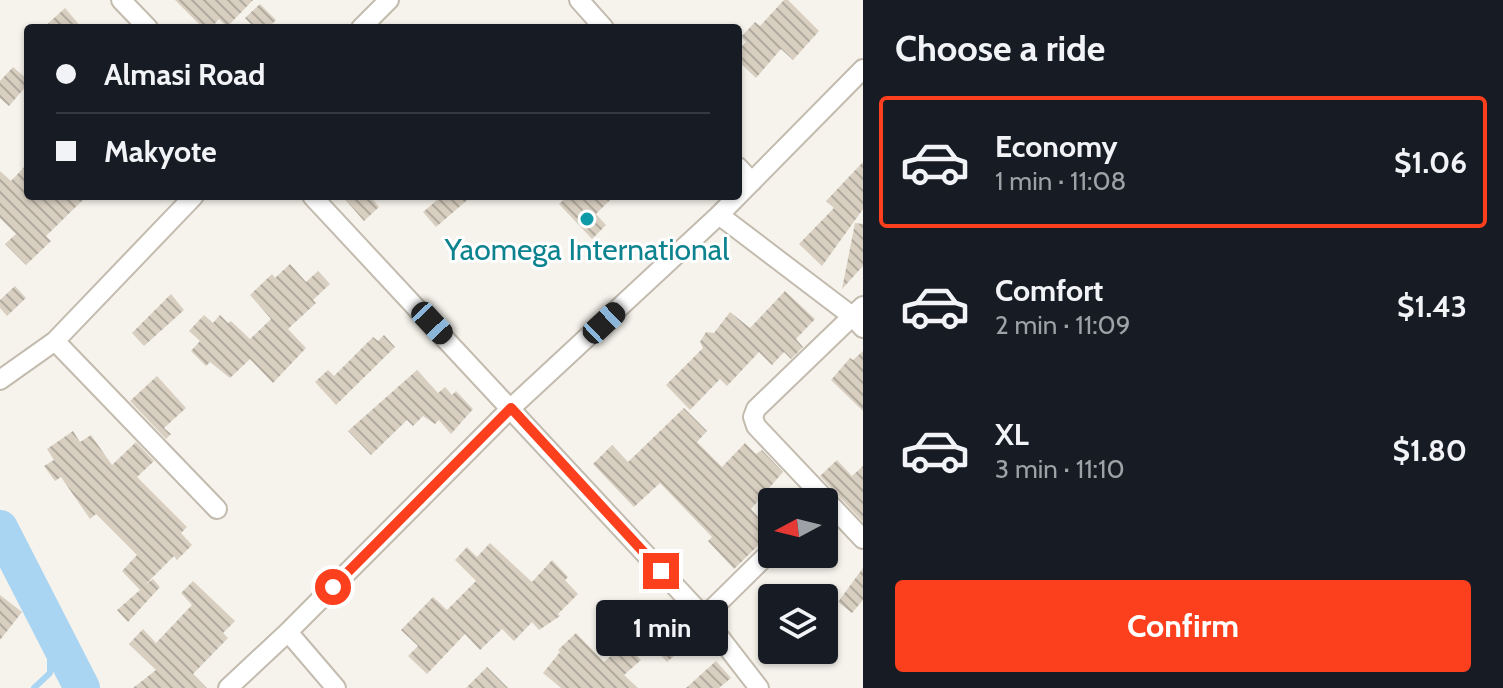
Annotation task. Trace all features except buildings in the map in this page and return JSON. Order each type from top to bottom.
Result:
[{"type":"street","points":[[121,0],[144,24]]},
{"type":"street","points":[[365,24],[389,0]]},
{"type":"street","points":[[579,0],[600,24]]},
{"type":"street","points":[[742,192],[863,69]]},
{"type":"street","points":[[742,171],[752,182]]},
{"type":"street","points":[[0,380],[55,341],[190,200]]},
{"type":"street","points":[[316,200],[704,617],[753,686]]},
{"type":"street","points":[[228,688],[511,408],[734,200]]},
{"type":"street","points":[[719,215],[859,317],[756,409],[753,417],[756,426],[811,488]]},
{"type":"street","points":[[55,341],[217,509]]},
{"type":"street","points":[[838,515],[863,539]]},
{"type":"street","points":[[704,617],[758,564]]},
{"type":"street","points":[[288,632],[336,688]]},
{"type":"waterway","points":[[0,528],[82,688]]},
{"type":"waterway","points":[[34,688],[50,673],[50,657],[56,634]]},
{"type":"place","name":"Yaomega International","points":[[587,219]]},
{"type":"route","points":[[333,587],[511,408],[661,571]]}]
